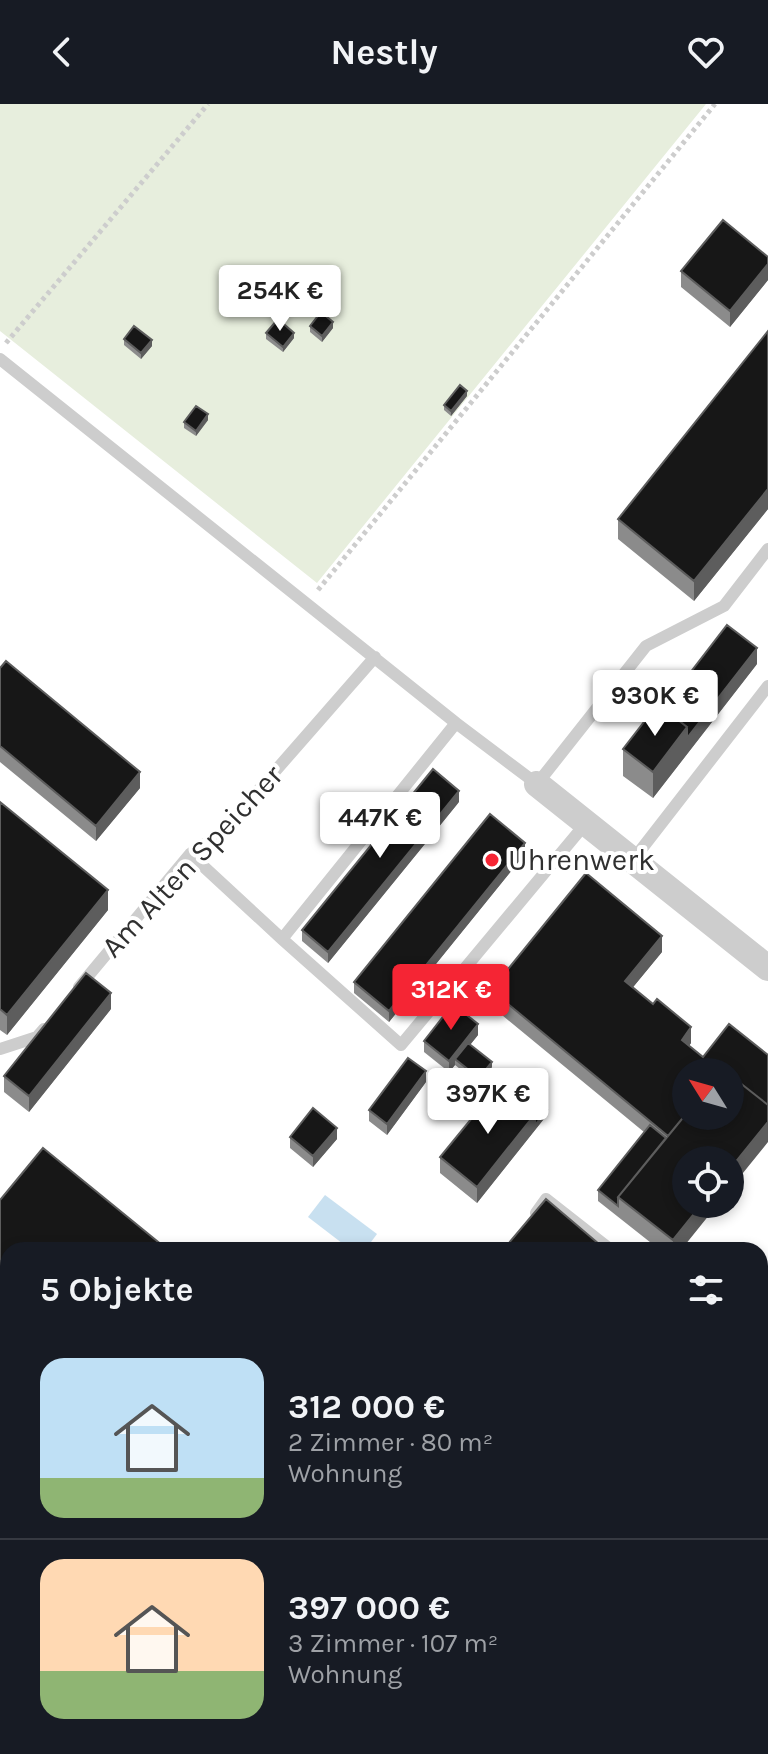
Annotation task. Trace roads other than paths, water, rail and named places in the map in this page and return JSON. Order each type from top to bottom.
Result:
[{"type":"street","points":[[537,784],[768,968]]},
{"type":"lane","points":[[1,358],[456,723],[537,784],[646,646],[724,606],[768,549]]},
{"type":"lane","name":"Am Alten Speicher","points":[[72,994],[190,854],[221,833],[375,657]]},
{"type":"lane","points":[[633,860],[768,686]]},
{"type":"lane","points":[[282,939],[456,723]]},
{"type":"lane","points":[[190,854],[401,1045],[586,823]]},
{"type":"lane","points":[[0,1049],[37,1037],[55,1016]]},
{"type":"lane","points":[[530,1220],[546,1199],[601,1242]]},
{"type":"water","points":[[325,1195],[377,1234],[371,1242],[341,1242],[308,1217]]},
{"type":"place","name":"Uhrenwerk","points":[[492,860]]}]
